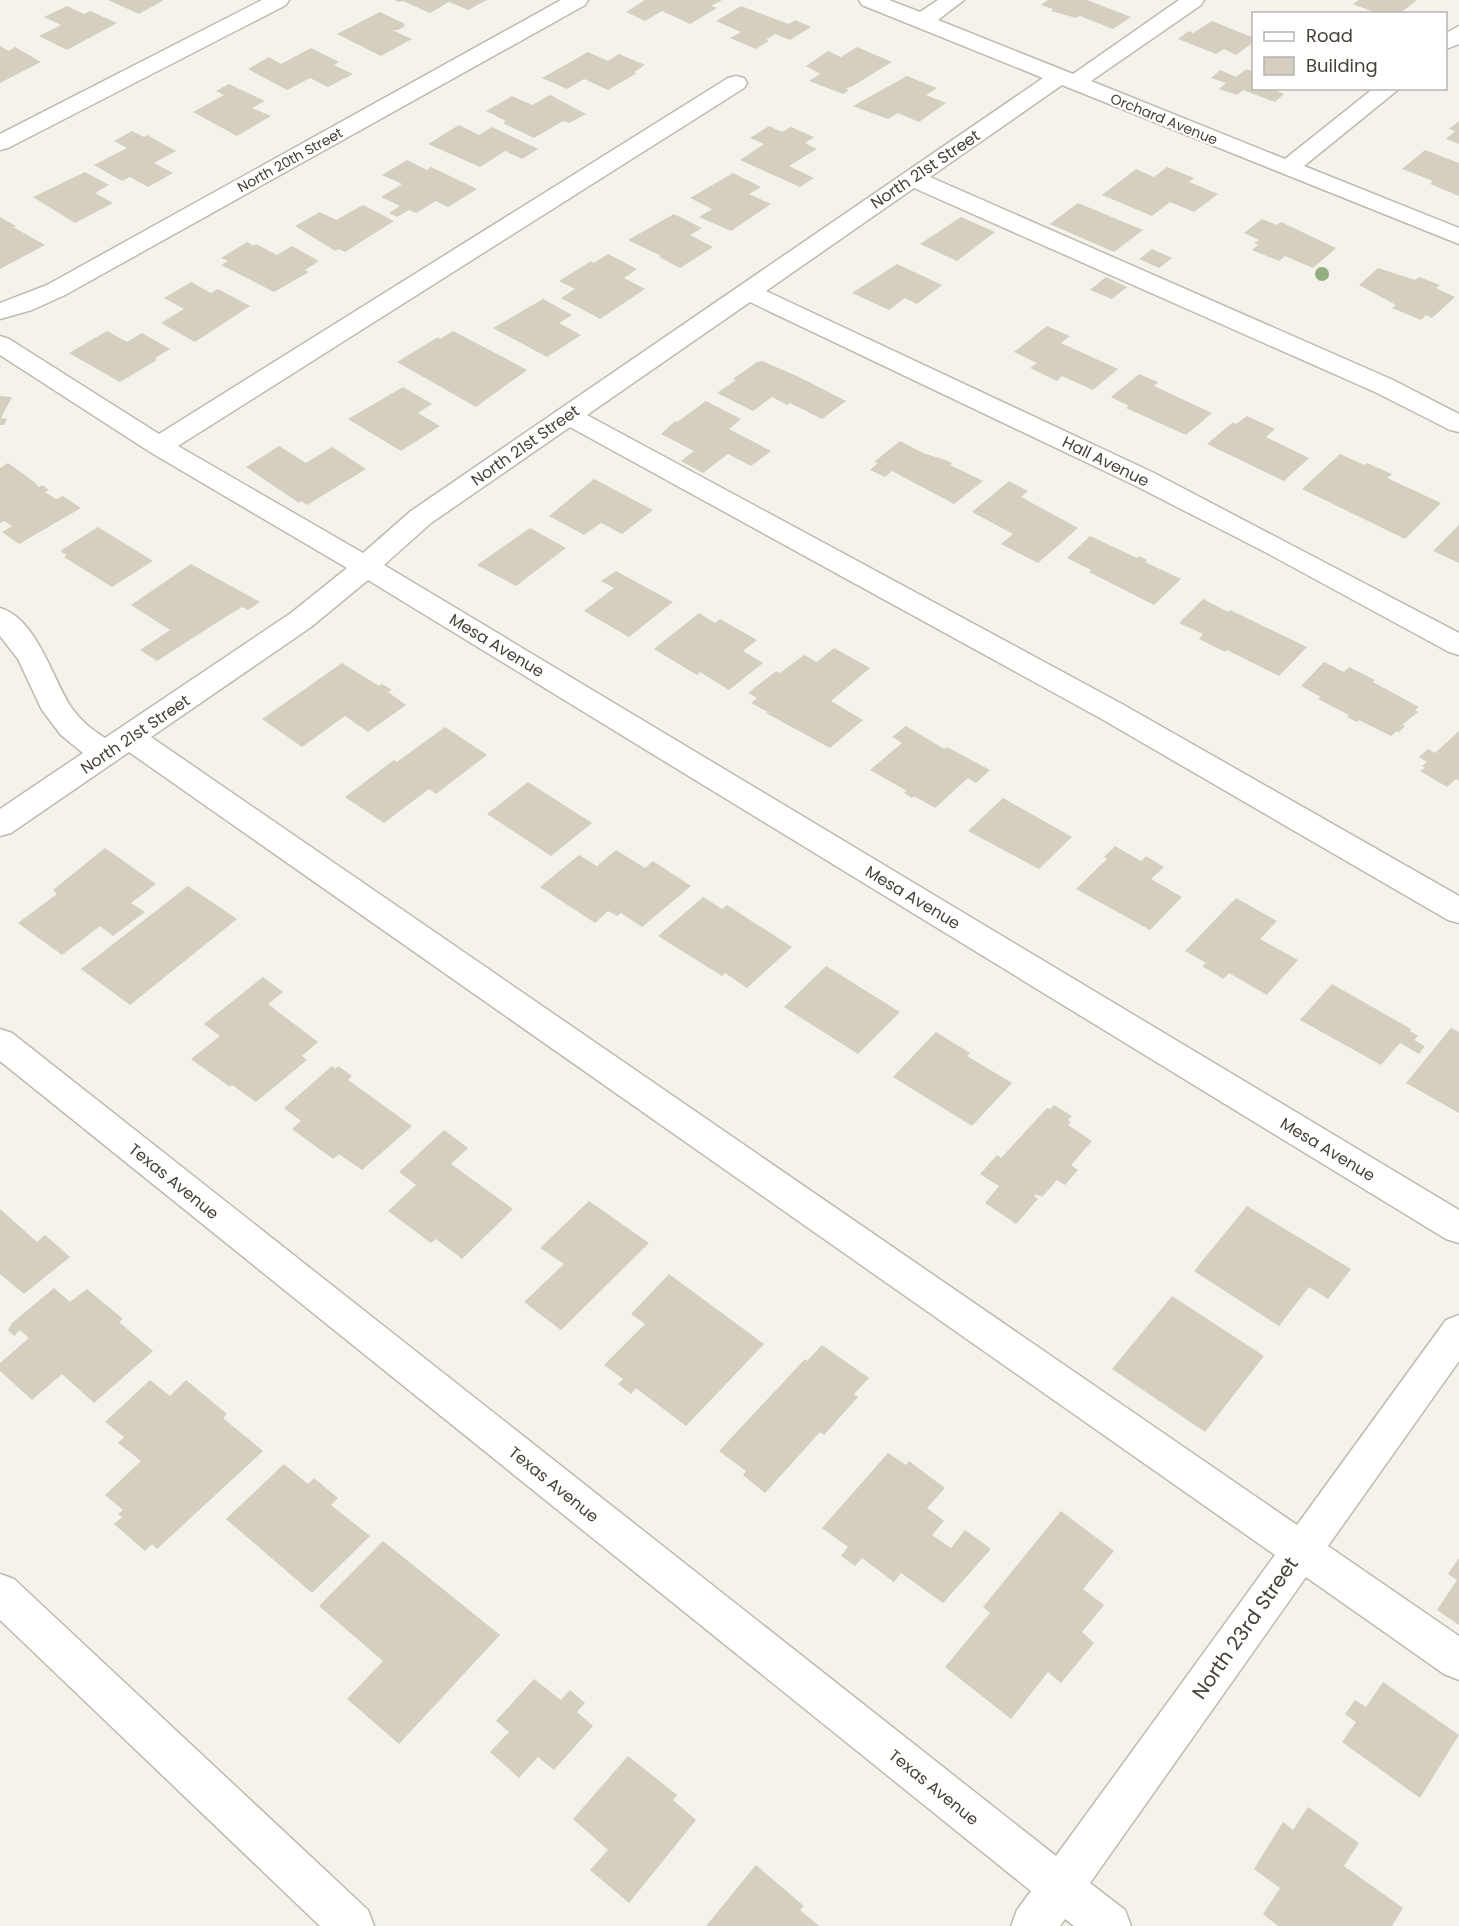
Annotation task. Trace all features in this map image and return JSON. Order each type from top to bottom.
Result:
[{"type":"street","points":[[0,143],[278,0]]},
{"type":"street","name":"North 20th Street","points":[[0,311],[22,305],[56,290],[577,0]]},
{"type":"street","name":"Orchard Avenue","points":[[870,0],[1459,237]]},
{"type":"street","points":[[921,21],[953,0]]},
{"type":"street","name":"North 21st Street","points":[[0,825],[301,620],[421,517],[747,291],[912,178],[1193,0]]},
{"type":"street","points":[[1447,43],[1459,33]]},
{"type":"street","points":[[159,446],[736,83]]},
{"type":"street","points":[[1288,168],[1386,90]]},
{"type":"street","points":[[912,178],[1384,386],[1459,424]]},
{"type":"street","name":"Hall Avenue","points":[[747,291],[1144,479],[1277,547],[1459,645]]},
{"type":"street","name":"Mesa Avenue","points":[[0,344],[159,446],[366,566],[1459,1228]]},
{"type":"street","points":[[568,415],[1111,711],[1459,911]]},
{"type":"street","points":[[0,618],[15,633],[37,666],[49,695],[67,722],[82,738],[118,746],[1459,1660]]},
{"type":"street","name":"Texas Avenue","points":[[0,1042],[1109,1926]]},
{"type":"street","name":"North 23rd Street","points":[[1033,1926],[1459,1331]]},
{"type":"street","points":[[0,1593],[352,1926]]},
{"type":"building","points":[[108,0],[164,0],[139,14]]},
{"type":"building","points":[[394,0],[487,0],[468,10],[449,2],[430,13],[403,1]]},
{"type":"building","points":[[645,0],[722,0],[711,6],[717,8],[690,24],[662,11],[645,21],[626,12]]},
{"type":"building","points":[[1048,0],[1087,0],[1131,17],[1113,29],[1080,16],[1076,18],[1051,11],[1053,9],[1041,5]]},
{"type":"building","points":[[1359,0],[1417,0],[1402,12],[1374,12],[1353,4]]},
{"type":"building","points":[[67,6],[84,14],[90,11],[117,23],[67,50],[39,36],[61,25],[44,17]]},
{"type":"building","points":[[741,6],[789,24],[795,20],[811,27],[790,40],[775,34],[756,49],[730,38],[741,32],[716,21]]},
{"type":"building","points":[[380,12],[405,24],[403,25],[406,26],[398,30],[392,30],[412,39],[381,56],[337,34]]},
{"type":"building","points":[[1212,21],[1252,37],[1252,43],[1236,55],[1224,49],[1216,54],[1178,39],[1189,31],[1193,33]]},
{"type":"building","points":[[0,46],[9,51],[15,47],[41,62],[0,83]]},
{"type":"building","points":[[857,47],[892,62],[851,87],[845,88],[849,90],[843,94],[809,81],[820,74],[806,66],[828,51],[841,57]]},
{"type":"building","points":[[311,48],[339,62],[334,65],[353,74],[328,87],[310,78],[287,90],[248,69],[269,57],[281,64]]},
{"type":"building","points":[[588,52],[608,61],[619,54],[645,65],[634,72],[637,73],[608,90],[584,79],[567,89],[542,78]]},
{"type":"building","points":[[1246,69],[1252,71],[1252,90],[1274,90],[1284,94],[1275,102],[1243,90],[1237,95],[1219,89],[1226,83],[1211,78],[1220,70],[1236,77]]},
{"type":"building","points":[[907,76],[937,88],[926,95],[946,103],[919,122],[898,113],[888,119],[853,106]]},
{"type":"building","points":[[229,84],[265,101],[252,108],[271,116],[237,136],[193,112],[224,95],[216,91]]},
{"type":"building","points":[[550,95],[586,114],[569,123],[563,121],[534,138],[503,123],[506,121],[486,111],[512,96],[532,105]]},
{"type":"building","points":[[1459,121],[1459,144],[1446,139],[1455,131],[1449,129]]},
{"type":"building","points":[[459,125],[479,135],[492,127],[538,149],[522,159],[505,151],[480,167],[428,144]]},
{"type":"building","points":[[769,126],[782,132],[791,127],[814,137],[805,143],[817,149],[789,166],[814,178],[800,187],[740,160],[764,144],[750,138]]},
{"type":"building","points":[[132,131],[144,137],[147,135],[176,151],[154,163],[173,173],[148,187],[130,177],[122,181],[94,165],[127,148],[114,141]]},
{"type":"building","points":[[1425,150],[1459,163],[1459,196],[1430,184],[1433,181],[1402,169]]},
{"type":"building","points":[[407,160],[427,170],[431,167],[477,189],[448,207],[436,201],[416,213],[409,210],[397,217],[389,213],[400,206],[381,197],[402,184],[382,175]]},
{"type":"building","points":[[1167,167],[1194,178],[1189,182],[1218,194],[1194,212],[1170,202],[1152,216],[1102,195],[1136,169],[1154,177]]},
{"type":"building","points":[[85,172],[109,185],[95,193],[113,203],[75,223],[33,197]]},
{"type":"building","points":[[733,173],[761,187],[749,194],[771,204],[731,231],[699,217],[712,209],[690,198]]},
{"type":"building","points":[[1078,203],[1143,230],[1114,252],[1050,224]]},
{"type":"building","points":[[363,205],[394,221],[345,252],[339,249],[335,251],[295,226],[320,212],[336,220]]},
{"type":"building","points":[[674,214],[702,228],[690,235],[713,247],[680,268],[628,240]]},
{"type":"building","points":[[0,217],[16,226],[13,227],[45,245],[0,269]]},
{"type":"building","points":[[961,217],[995,232],[957,261],[920,244]]},
{"type":"building","points":[[1262,219],[1277,225],[1281,222],[1336,248],[1313,268],[1285,256],[1279,261],[1252,250],[1258,245],[1254,243],[1259,240],[1244,233]]},
{"type":"building","points":[[247,242],[277,255],[292,246],[319,261],[305,270],[309,272],[274,292],[221,265],[228,261],[221,258]]},
{"type":"building","points":[[1152,249],[1172,258],[1159,268],[1139,259]]},
{"type":"building","points":[[608,254],[637,269],[624,278],[645,289],[600,319],[561,298],[575,289],[559,281],[591,261],[594,263]]},
{"type":"building","points":[[897,264],[942,285],[917,304],[905,298],[889,310],[852,293]]},
{"type":"building","points":[[1378,268],[1415,280],[1419,277],[1440,285],[1436,288],[1455,297],[1432,318],[1426,315],[1421,320],[1392,308],[1396,305],[1359,285]]},
{"type":"building","points":[[1106,277],[1127,287],[1112,299],[1090,290]]},
{"type":"building","points":[[191,282],[211,293],[218,289],[250,306],[195,342],[161,323],[184,309],[164,298]]},
{"type":"building","points":[[543,299],[572,315],[559,323],[581,335],[547,357],[493,328]]},
{"type":"building","points":[[1047,326],[1070,336],[1061,343],[1118,369],[1093,390],[1062,376],[1057,381],[1030,368],[1037,363],[1014,352]]},
{"type":"building","points":[[107,331],[127,342],[142,333],[170,349],[155,358],[157,360],[120,382],[69,353]]},
{"type":"building","points":[[453,331],[527,370],[476,407],[397,362],[438,337],[440,339]]},
{"type":"building","points":[[762,361],[846,401],[822,419],[772,397],[753,411],[717,393],[736,380],[733,379]]},
{"type":"building","points":[[1139,374],[1158,382],[1154,386],[1212,413],[1186,435],[1126,408],[1129,406],[1111,397]]},
{"type":"building","points":[[403,387],[432,404],[418,413],[440,426],[401,451],[348,419]]},
{"type":"building","points":[[0,396],[12,397],[1,418],[7,419],[4,425],[0,425]]},
{"type":"building","points":[[706,401],[741,419],[729,429],[771,451],[751,466],[728,454],[703,473],[681,461],[694,451],[661,434],[675,421],[677,422]]},
{"type":"building","points":[[1247,416],[1275,429],[1266,437],[1309,458],[1284,481],[1207,444],[1233,422],[1236,424]]},
{"type":"building","points":[[900,441],[923,453],[952,463],[950,465],[983,481],[954,504],[892,471],[885,477],[870,470],[878,463],[874,462]]},
{"type":"building","points":[[279,446],[306,463],[332,447],[366,469],[307,505],[301,501],[299,503],[246,467]]},
{"type":"building","points":[[1340,454],[1392,474],[1387,478],[1441,503],[1405,539],[1302,489]]},
{"type":"building","points":[[8,463],[39,487],[42,485],[49,490],[45,492],[56,499],[63,496],[81,508],[19,544],[2,532],[12,526],[4,521],[0,523],[0,468]]},
{"type":"building","points":[[594,479],[653,510],[622,534],[601,523],[584,535],[549,516]]},
{"type":"building","points":[[1009,481],[1028,491],[1021,497],[1078,528],[1038,563],[1001,544],[1013,534],[972,512]]},
{"type":"building","points":[[1459,525],[1459,563],[1433,551]]},
{"type":"building","points":[[98,527],[153,561],[112,587],[64,557],[67,555],[60,551]]},
{"type":"building","points":[[530,528],[566,548],[516,586],[477,565]]},
{"type":"building","points":[[1090,536],[1137,558],[1139,556],[1147,560],[1145,562],[1181,579],[1154,605],[1089,572],[1091,570],[1067,558]]},
{"type":"building","points":[[191,564],[260,602],[248,610],[242,607],[157,661],[140,650],[170,630],[131,605]]},
{"type":"building","points":[[616,571],[673,602],[629,637],[584,611],[614,588],[601,581]]},
{"type":"building","points":[[1203,599],[1307,647],[1279,676],[1227,650],[1225,652],[1199,639],[1203,634],[1179,623]]},
{"type":"building","points":[[699,613],[715,623],[720,619],[757,640],[743,651],[763,663],[729,690],[700,672],[697,675],[654,649]]},
{"type":"building","points":[[834,648],[870,668],[831,701],[863,720],[830,748],[751,703],[757,698],[748,693],[776,671],[780,673],[804,655],[817,662]]},
{"type":"building","points":[[1324,662],[1344,672],[1349,667],[1375,680],[1373,682],[1419,707],[1415,710],[1418,712],[1402,725],[1405,726],[1399,732],[1391,736],[1359,720],[1357,722],[1347,717],[1349,715],[1318,699],[1321,697],[1301,686]]},
{"type":"building","points":[[342,663],[379,686],[382,684],[392,690],[388,692],[406,705],[368,732],[345,716],[302,747],[262,719]]},
{"type":"building","points":[[906,726],[944,749],[947,747],[990,770],[976,783],[968,778],[935,808],[914,796],[912,798],[904,793],[907,791],[870,770],[902,743],[892,737]]},
{"type":"building","points":[[445,727],[487,755],[436,794],[429,789],[384,823],[345,797],[394,760],[397,762]]},
{"type":"building","points":[[1459,731],[1459,781],[1456,779],[1447,787],[1420,771],[1425,768],[1422,766],[1427,762],[1419,757],[1428,749],[1435,753]]},
{"type":"building","points":[[528,782],[592,823],[551,856],[487,814]]},
{"type":"building","points":[[1003,798],[1072,837],[1039,869],[968,831]]},
{"type":"building","points":[[1115,846],[1141,861],[1146,856],[1164,867],[1151,879],[1182,897],[1150,930],[1076,889],[1107,859],[1104,857]]},
{"type":"building","points":[[105,848],[156,884],[131,903],[145,912],[113,936],[100,926],[62,955],[18,923],[57,894],[53,890]]},
{"type":"building","points":[[616,850],[645,868],[653,861],[691,886],[642,927],[621,913],[617,916],[608,911],[595,923],[540,887],[579,855],[597,866]]},
{"type":"building","points":[[188,886],[237,919],[130,1005],[81,969]]},
{"type":"building","points":[[703,897],[722,909],[727,905],[792,947],[747,988],[725,973],[722,976],[658,936]]},
{"type":"building","points":[[1236,898],[1277,921],[1260,939],[1298,960],[1267,995],[1229,973],[1223,979],[1202,966],[1206,963],[1185,951]]},
{"type":"building","points":[[826,966],[900,1012],[858,1054],[784,1007]]},
{"type":"building","points":[[263,977],[283,992],[268,1004],[318,1042],[302,1056],[307,1060],[256,1102],[232,1085],[230,1087],[191,1059],[220,1036],[204,1024]]},
{"type":"building","points":[[1332,984],[1411,1029],[1410,1031],[1418,1036],[1414,1040],[1425,1046],[1419,1054],[1400,1043],[1381,1065],[1300,1020]]},
{"type":"building","points":[[1451,1028],[1459,1032],[1459,1113],[1406,1083]]},
{"type":"building","points":[[936,1032],[970,1053],[967,1056],[1012,1083],[972,1126],[893,1077]]},
{"type":"building","points":[[332,1066],[335,1069],[338,1066],[352,1076],[348,1080],[412,1126],[362,1170],[339,1154],[333,1159],[292,1129],[301,1121],[284,1108]]},
{"type":"building","points":[[1054,1105],[1072,1116],[1068,1120],[1071,1122],[1068,1125],[1092,1141],[1071,1165],[1078,1170],[1065,1185],[1057,1180],[1042,1197],[1036,1194],[1034,1196],[1038,1199],[1016,1224],[985,1203],[999,1186],[980,1174],[997,1155],[1001,1158],[1047,1108],[1050,1109]]},
{"type":"building","points":[[444,1130],[468,1148],[451,1164],[513,1209],[462,1259],[436,1239],[431,1243],[388,1211],[416,1185],[399,1172]]},
{"type":"building","points":[[589,1201],[649,1243],[561,1330],[524,1302],[564,1264],[540,1248]]},
{"type":"building","points":[[1247,1206],[1351,1269],[1328,1299],[1309,1287],[1279,1326],[1194,1271]]},
{"type":"building","points":[[0,1209],[37,1242],[45,1235],[70,1257],[24,1294],[0,1274]]},
{"type":"building","points":[[669,1274],[764,1344],[686,1426],[636,1388],[631,1394],[618,1384],[623,1379],[604,1365],[645,1324],[631,1314]]},
{"type":"building","points":[[54,1288],[70,1302],[87,1289],[123,1319],[119,1322],[153,1351],[94,1403],[62,1374],[32,1400],[0,1371],[0,1363],[29,1338],[20,1330],[14,1336],[8,1330],[12,1323]]},
{"type":"building","points":[[1172,1296],[1264,1356],[1205,1432],[1112,1369]]},
{"type":"building","points":[[822,1345],[869,1378],[854,1394],[858,1397],[824,1435],[820,1432],[765,1493],[743,1475],[746,1471],[719,1451],[805,1359],[807,1361]]},
{"type":"building","points":[[150,1380],[170,1396],[186,1380],[227,1414],[223,1418],[263,1451],[157,1549],[152,1544],[145,1551],[114,1524],[122,1517],[118,1514],[123,1510],[105,1495],[141,1461],[118,1443],[124,1437],[105,1422]]},
{"type":"building","points":[[888,1453],[906,1465],[909,1461],[945,1488],[927,1508],[944,1521],[932,1535],[951,1548],[965,1530],[991,1549],[943,1603],[901,1573],[894,1582],[862,1558],[855,1566],[841,1556],[848,1547],[822,1528]]},
{"type":"building","points":[[284,1464],[308,1484],[314,1478],[338,1498],[331,1505],[370,1536],[312,1593],[226,1519]]},
{"type":"building","points":[[1061,1511],[1114,1551],[1083,1589],[1104,1605],[1082,1632],[1094,1643],[1061,1683],[1048,1672],[1011,1719],[945,1667],[990,1613],[983,1607]]},
{"type":"building","points":[[383,1541],[500,1635],[399,1744],[347,1699],[383,1661],[319,1606]]},
{"type":"building","points":[[1459,1558],[1459,1625],[1437,1610],[1457,1580],[1448,1574]]},
{"type":"building","points":[[534,1679],[561,1700],[570,1690],[585,1703],[577,1712],[593,1726],[554,1770],[538,1757],[519,1778],[490,1752],[509,1732],[496,1721]]},
{"type":"building","points":[[1383,1682],[1459,1735],[1420,1798],[1342,1742],[1356,1722],[1345,1714],[1355,1700],[1366,1707]]},
{"type":"building","points":[[628,1756],[677,1795],[673,1800],[696,1820],[629,1903],[590,1870],[608,1850],[573,1819]]},
{"type":"building","points":[[1308,1807],[1359,1843],[1344,1866],[1403,1908],[1392,1926],[1278,1926],[1263,1914],[1280,1888],[1254,1869],[1283,1822],[1293,1830]]},
{"type":"building","points":[[756,1865],[804,1906],[800,1910],[819,1926],[706,1926]]}]
